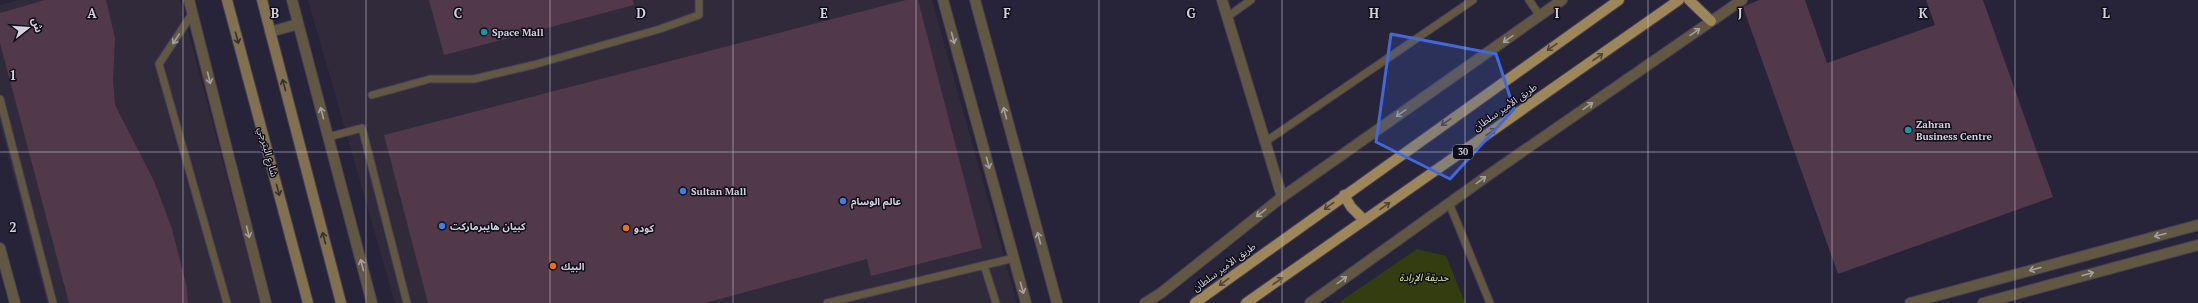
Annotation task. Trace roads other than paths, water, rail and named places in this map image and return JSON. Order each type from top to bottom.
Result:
[{"type":"main road","name":"شارع البترجي","points":[[227,0],[308,303]]},
{"type":"main road","points":[[262,0],[341,303]]},
{"type":"main road","name":"طريق الأمير سلطان","points":[[1195,303],[1618,0]]},
{"type":"main road","name":"طريق الأمير سلطان","points":[[1246,303],[1679,0]]},
{"type":"main road","points":[[1689,0],[1711,21]]},
{"type":"main road","points":[[1344,195],[1351,207],[1364,220]]},
{"type":"street","points":[[189,0],[266,303]]},
{"type":"street","points":[[292,0],[372,303]]},
{"type":"street","points":[[943,0],[1026,303]]},
{"type":"street","points":[[975,0],[1057,303]]},
{"type":"street","points":[[1222,0],[1282,197]]},
{"type":"street","points":[[1310,303],[1449,203],[1742,0]]},
{"type":"street","points":[[1145,303],[1282,197],[1540,16],[1558,1]]},
{"type":"street","points":[[270,32],[298,24]]},
{"type":"street","points":[[1910,303],[2198,225]]},
{"type":"street","points":[[1983,303],[2198,245]]},
{"type":"street","points":[[0,248],[15,303]]},
{"type":"lane","points":[[372,95],[430,79],[474,79],[533,65],[660,29],[700,15],[698,0]]},
{"type":"lane","points":[[1227,17],[1251,0]]},
{"type":"lane","points":[[1265,142],[1473,0]]},
{"type":"lane","points":[[1529,0],[1540,16]]},
{"type":"lane","points":[[192,14],[159,64],[227,303]]},
{"type":"lane","points":[[0,99],[53,303]]},
{"type":"lane","points":[[328,137],[362,128],[407,303]]},
{"type":"lane","points":[[1449,203],[1490,303]]},
{"type":"lane","points":[[827,303],[1014,258]]},
{"type":"lane","points":[[984,265],[996,303]]},
{"type":"place","name":"Space Mall","points":[[484,32]]},
{"type":"place","name":"Zahran Business Centre","points":[[1908,130]]},
{"type":"place","name":"Sultan Mall","points":[[683,191]]},
{"type":"place","name":"عالم الوسام","points":[[843,201]]},
{"type":"place","name":"كبيان هايبرماركت","points":[[442,226]]},
{"type":"place","name":"كودو","points":[[626,228]]},
{"type":"place","name":"البيك","points":[[553,266]]},
{"type":"park label","name":"حديقة الإرادة","points":[[1424,277]]}]
